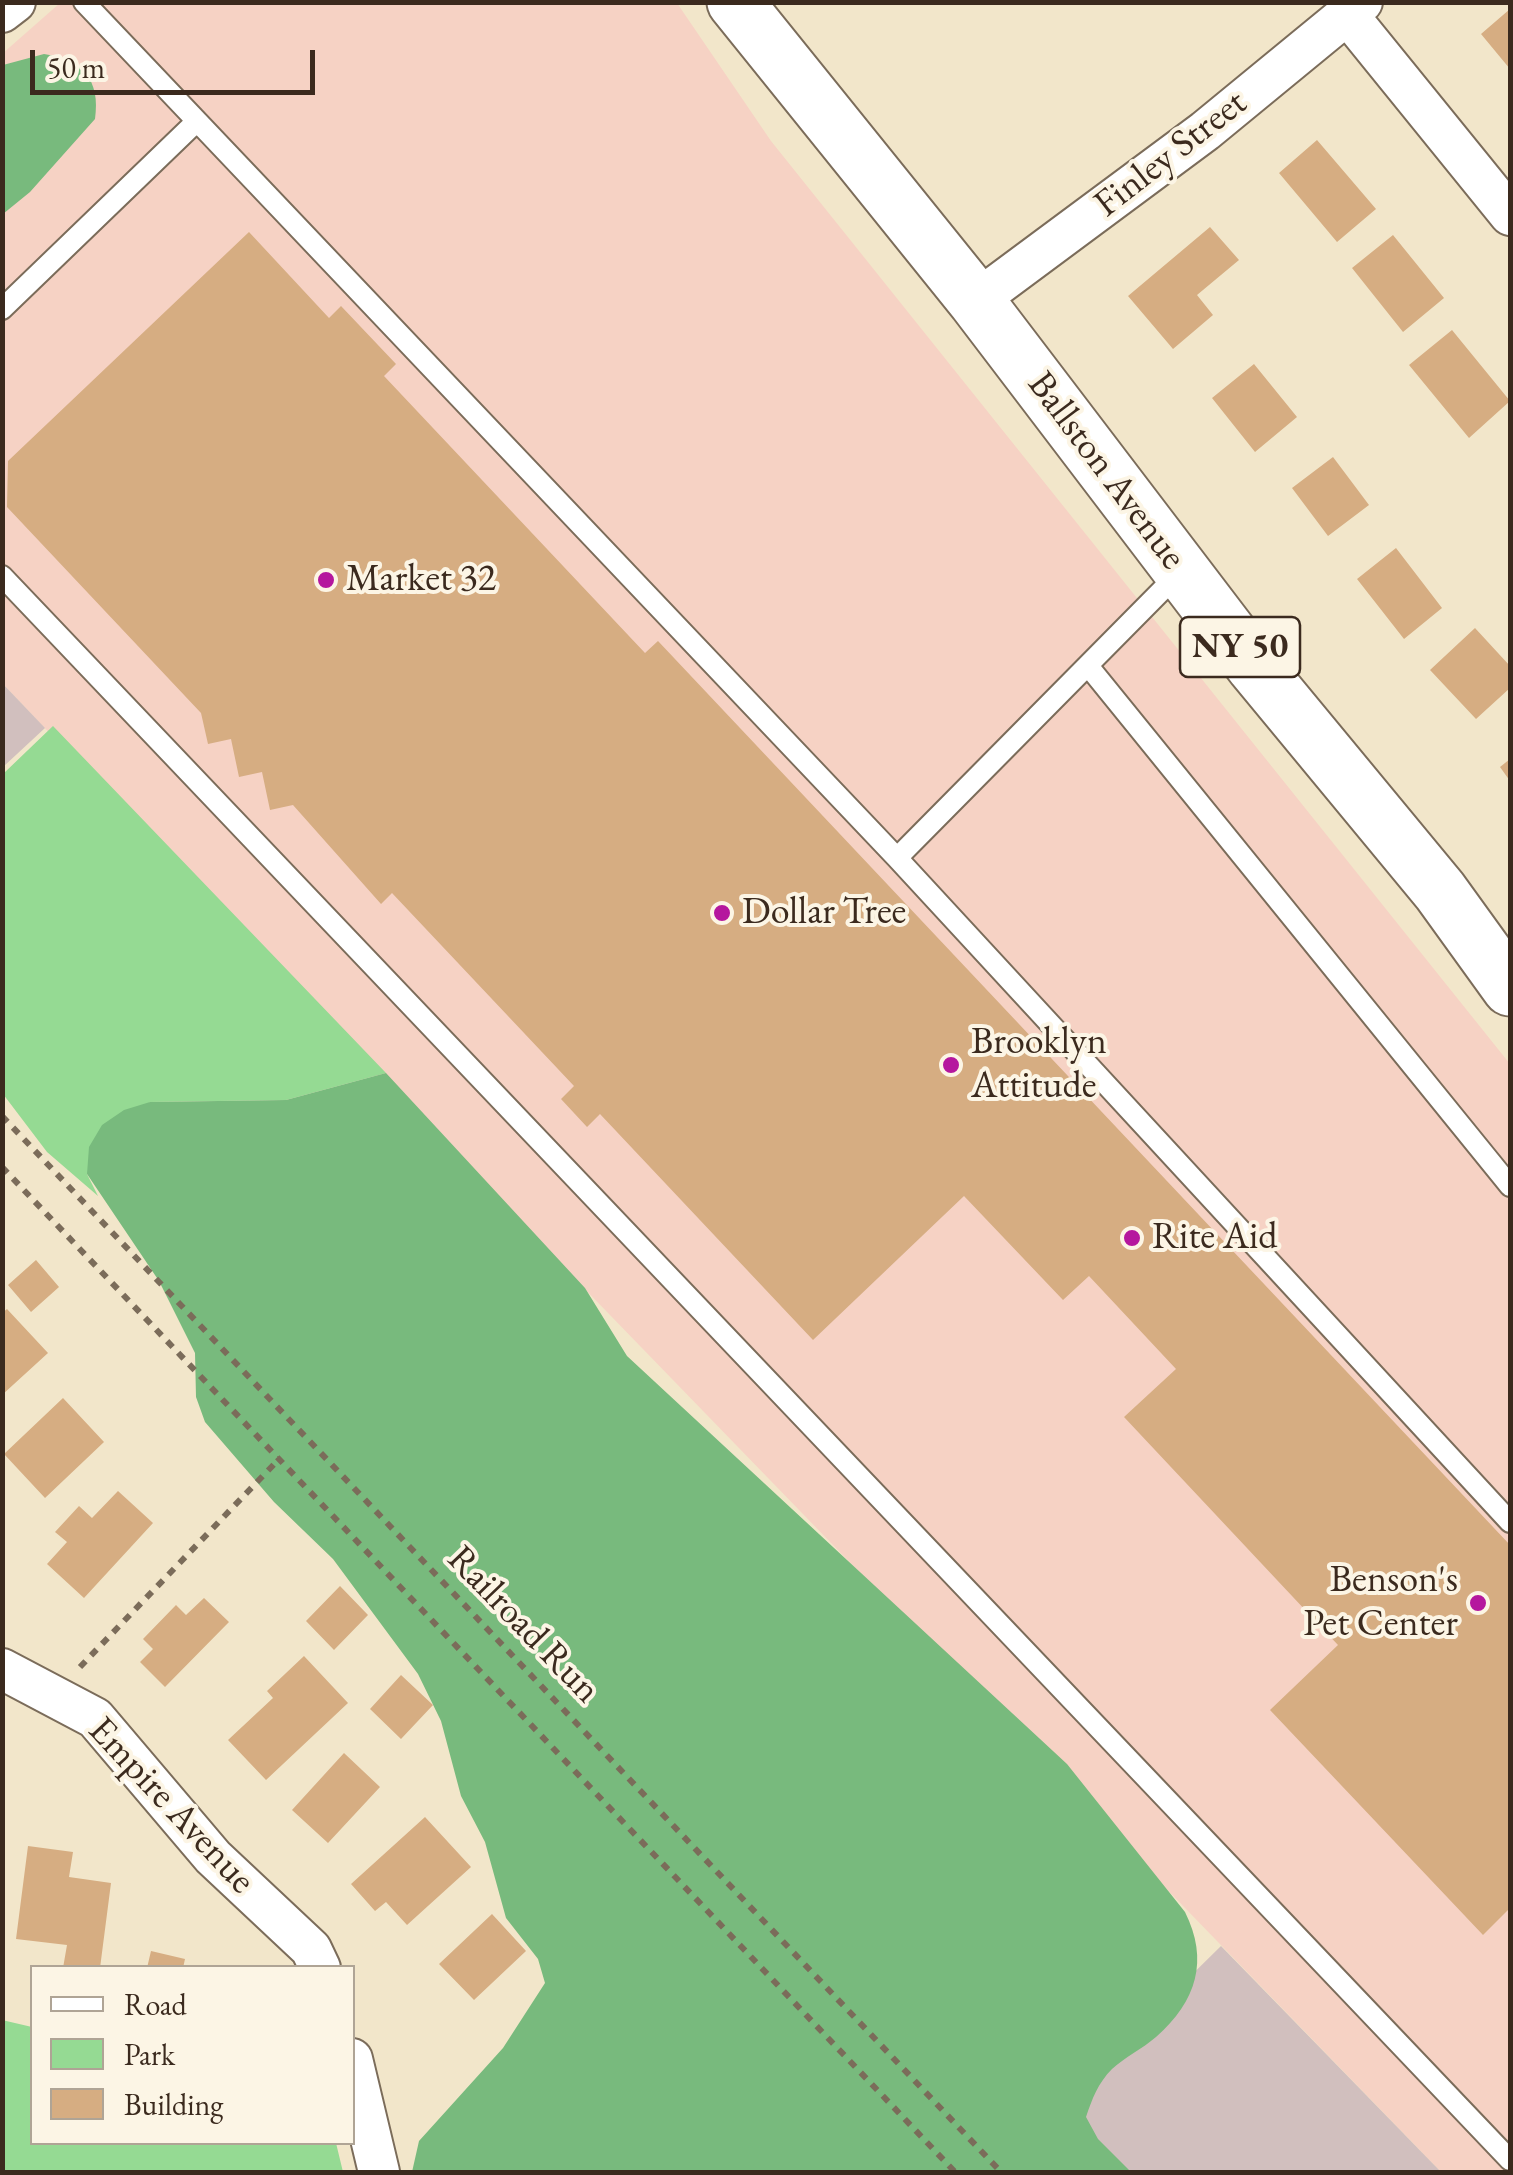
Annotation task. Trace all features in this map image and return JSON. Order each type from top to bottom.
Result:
[{"type":"highway","name":"Ballston Avenue","points":[[734,2],[976,301],[1181,570],[1440,891],[1510,988]]},
{"type":"street","points":[[2,12],[15,2]]},
{"type":"street","points":[[1354,8],[1510,215]]},
{"type":"street","name":"Finley Street","points":[[976,301],[1204,131],[1354,8]]},
{"type":"street","name":"Empire Avenue","points":[[2,1669],[95,1718],[213,1857],[311,1949],[319,1965]]},
{"type":"street","points":[[355,2071],[380,2172]]},
{"type":"lane","points":[[84,2],[897,858],[1510,1522]]},
{"type":"lane","points":[[2,309],[198,121]]},
{"type":"lane","points":[[897,858],[1181,570]]},
{"type":"lane","points":[[2,576],[1510,2160]]},
{"type":"lane","points":[[1089,667],[1510,1186]]},
{"type":"path","name":"Railroad Run","points":[[2,1116],[1001,2172]]},
{"type":"path","points":[[2,1168],[955,2172]]},
{"type":"path","points":[[75,1672],[280,1458]]},
{"type":"shaded area","points":[[60,3],[677,3],[771,141],[1510,1064],[1510,2172],[1441,2172],[577,1281],[487,1195],[3,684],[2,54]]},
{"type":"shaded area","points":[[3,684],[45,728],[3,767]]},
{"type":"shaded area","points":[[1221,1946],[1441,2172],[1057,2172],[1025,2139]]},
{"type":"green space","points":[[44,54],[69,61],[86,74],[95,93],[95,119],[30,192],[3,214],[3,65]]},
{"type":"green space","points":[[53,726],[386,1073],[286,1100],[150,1102],[87,1174],[98,1196],[47,1152],[3,1094],[3,774]]},
{"type":"green space","points":[[386,1073],[585,1288],[627,1356],[1067,1764],[1185,1912],[1197,1963],[1190,1994],[1156,2037],[1107,2074],[1086,2117],[1098,2139],[1131,2172],[412,2172],[419,2141],[503,2048],[545,1983],[538,1959],[506,1918],[485,1842],[461,1796],[441,1721],[418,1674],[333,1559],[274,1502],[205,1422],[196,1397],[195,1353],[159,1281],[87,1174],[89,1147],[102,1125],[124,1110],[150,1102],[286,1100]]},
{"type":"green space","points":[[2,2020],[30,2027],[30,2145],[336,2145],[343,2172],[3,2172]]},
{"type":"building","points":[[1510,9],[1510,69],[1481,34]]},
{"type":"building","points":[[1317,140],[1376,209],[1337,242],[1279,173]]},
{"type":"building","points":[[1210,227],[1239,260],[1197,295],[1213,315],[1173,349],[1128,296]]},
{"type":"building","points":[[249,232],[329,318],[341,306],[396,364],[384,376],[645,653],[658,641],[1510,1545],[1510,1908],[1483,1935],[1270,1710],[1338,1645],[1124,1417],[1176,1369],[1089,1276],[1063,1300],[964,1196],[813,1340],[600,1114],[587,1127],[561,1099],[574,1086],[392,893],[381,904],[293,805],[270,810],[262,772],[239,777],[231,739],[208,744],[201,713],[7,507],[8,461]]},
{"type":"building","points":[[1393,235],[1444,298],[1403,332],[1352,268]]},
{"type":"building","points":[[1452,330],[1510,401],[1469,438],[1409,365]]},
{"type":"building","points":[[1254,364],[1297,417],[1255,452],[1212,398]]},
{"type":"building","points":[[1333,457],[1369,505],[1328,536],[1292,488]]},
{"type":"building","points":[[1396,548],[1442,608],[1404,639],[1357,579]]},
{"type":"building","points":[[1475,628],[1510,666],[1510,688],[1476,719],[1430,670]]},
{"type":"building","points":[[1510,759],[1510,781],[1500,767]]},
{"type":"building","points":[[36,1260],[59,1287],[31,1312],[8,1285]]},
{"type":"building","points":[[7,1309],[48,1353],[2,1395],[2,1313]]},
{"type":"building","points":[[63,1398],[104,1442],[45,1498],[4,1454]]},
{"type":"building","points":[[118,1491],[153,1523],[84,1598],[47,1564],[67,1542],[55,1532],[79,1506],[92,1518]]},
{"type":"building","points":[[340,1586],[368,1615],[334,1650],[306,1621]]},
{"type":"building","points":[[204,1598],[229,1622],[165,1687],[140,1662],[153,1649],[143,1639],[176,1605],[186,1615]]},
{"type":"building","points":[[304,1656],[348,1703],[266,1780],[228,1740],[273,1698],[267,1691]]},
{"type":"building","points":[[401,1675],[433,1705],[401,1739],[370,1709]]},
{"type":"building","points":[[344,1753],[380,1787],[328,1843],[292,1810]]},
{"type":"building","points":[[425,1817],[471,1867],[407,1925],[386,1902],[375,1911],[351,1884]]},
{"type":"building","points":[[28,1846],[73,1852],[69,1877],[111,1883],[100,1965],[64,1965],[67,1945],[16,1939]]},
{"type":"building","points":[[492,1914],[526,1951],[474,2000],[439,1964]]},
{"type":"building","points":[[151,1951],[185,1959],[184,1965],[148,1965]]},
{"type":"place","name":"Market 32","points":[[326,580]]},
{"type":"place","name":"Dollar Tree","points":[[722,913]]},
{"type":"place","name":"Brooklyn Attitude","points":[[951,1065]]},
{"type":"place","name":"Rite Aid","points":[[1132,1238]]},
{"type":"place","name":"Benson's Pet Center","points":[[1478,1603]]}]
